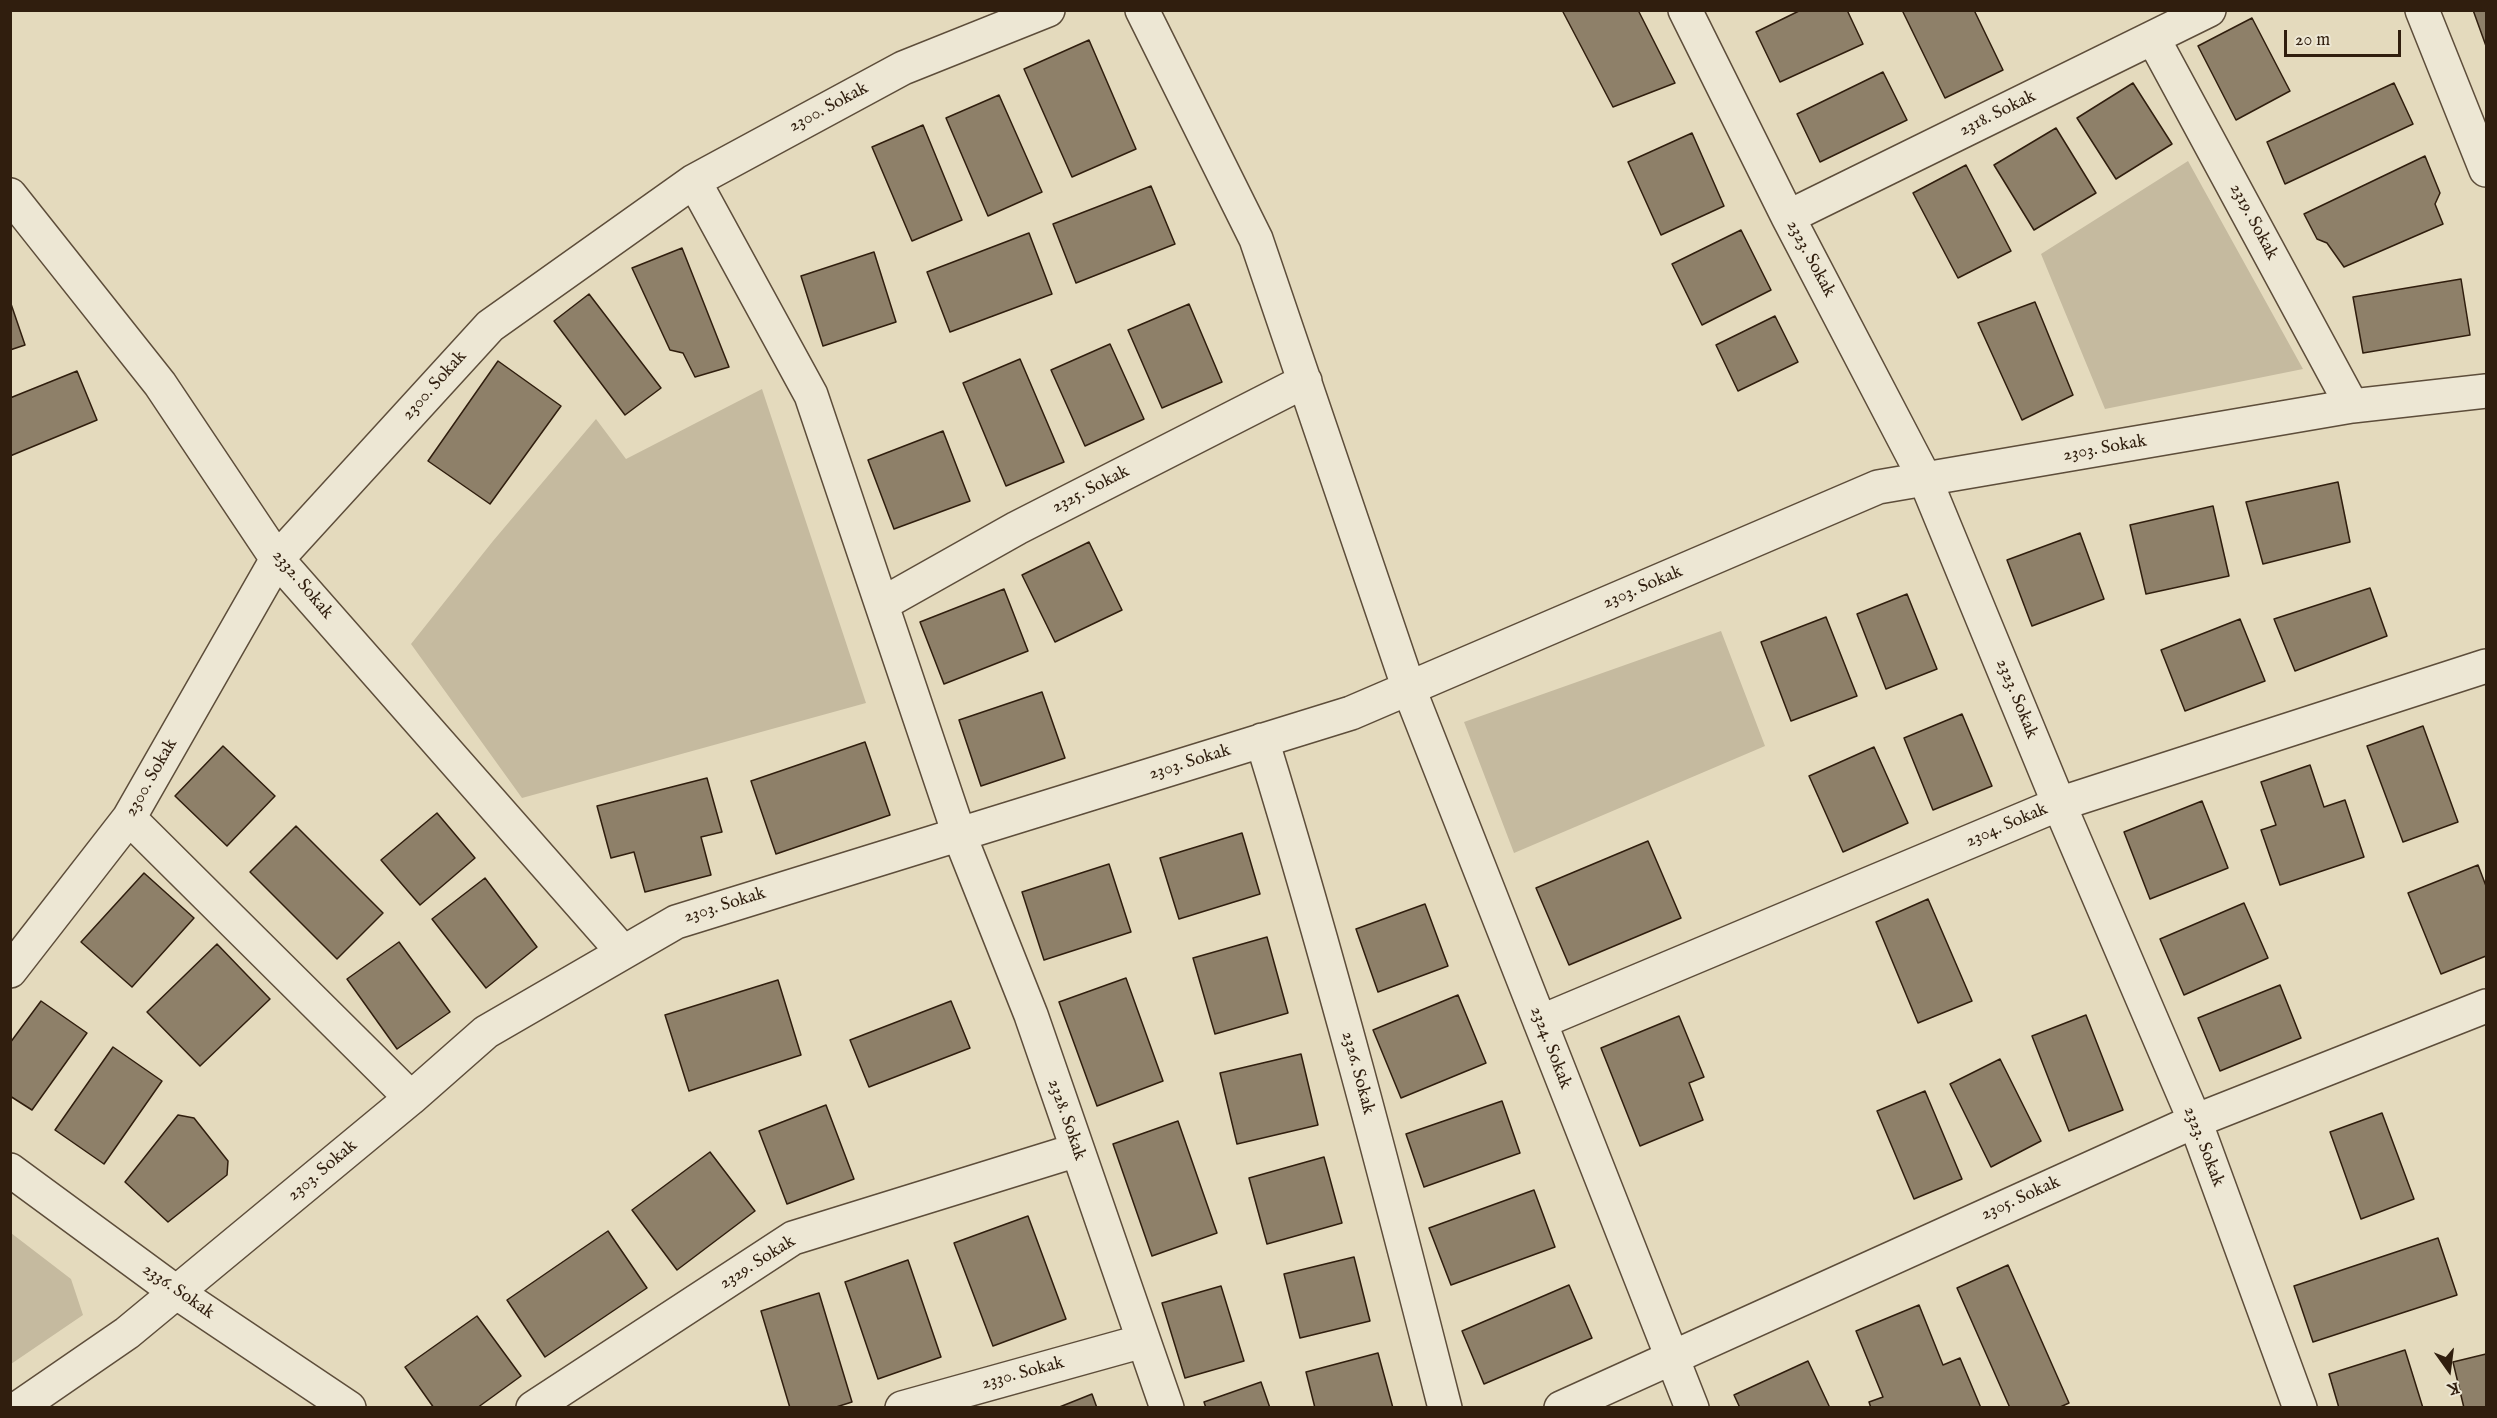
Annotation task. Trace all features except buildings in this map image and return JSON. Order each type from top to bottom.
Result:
[{"type":"street","name":"2300. Sokak","points":[[10,971],[129,818],[277,559],[490,326],[694,181],[903,68],[1048,10]]},
{"type":"street","name":"2324. Sokak","points":[[1142,10],[1256,239],[1409,688],[1692,1407]]},
{"type":"street","name":"2323. Sokak","points":[[1685,10],[1788,217],[1925,479],[2059,804],[2195,1121],[2300,1407]]},
{"type":"street","name":"2318. Sokak","points":[[1788,217],[2209,10]]},
{"type":"street","points":[[2421,10],[2487,170]]},
{"type":"street","name":"2319. Sokak","points":[[2153,38],[2352,406]]},
{"type":"street","name":"2328. Sokak","points":[[694,181],[811,395],[959,834],[1030,1015],[1167,1407]]},
{"type":"street","name":"2332. Sokak","points":[[10,195],[160,384],[277,559],[623,952]]},
{"type":"street","name":"2325. Sokak","points":[[882,604],[1017,528],[1305,381]]},
{"type":"street","name":"2303. Sokak","points":[[18,1407],[127,1333],[411,1098],[486,1032],[676,922],[1351,713],[1878,487],[2352,406],[2487,391]]},
{"type":"street","name":"2304. Sokak","points":[[1540,1022],[2059,804],[2487,666]]},
{"type":"street","name":"2326. Sokak","points":[[1262,740],[1288,824],[1398,1221],[1445,1407]]},
{"type":"street","points":[[129,818],[411,1098]]},
{"type":"street","name":"2305. Sokak","points":[[1561,1407],[2195,1121],[2487,1006]]},
{"type":"street","name":"2329. Sokak","points":[[533,1407],[793,1238],[1077,1150]]},
{"type":"street","name":"2336. Sokak","points":[[10,1170],[176,1292],[349,1407]]},
{"type":"street","name":"2330. Sokak","points":[[902,1407],[1143,1341]]},
{"type":"shaded area","points":[[2188,161],[2303,369],[2105,409],[2041,254]]},
{"type":"shaded area","points":[[762,389],[866,703],[522,798],[411,644],[493,541],[596,419],[626,459]]},
{"type":"shaded area","points":[[1721,631],[1765,746],[1514,853],[1464,722]]},
{"type":"shaded area","points":[[11,1233],[71,1279],[83,1315],[11,1364]]}]
